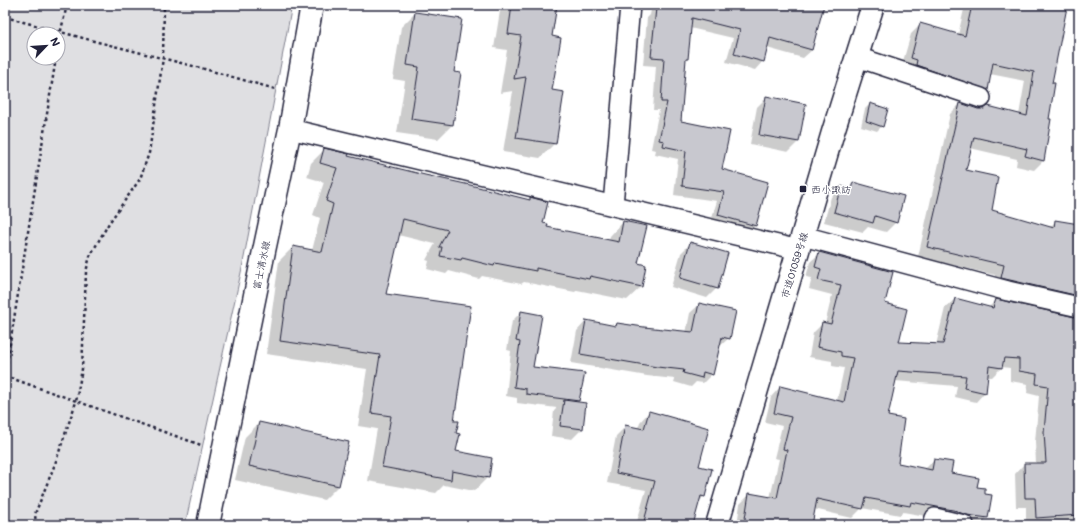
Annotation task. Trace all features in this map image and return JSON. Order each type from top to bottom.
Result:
[{"type":"main road","name":"富士清水線","points":[[208,525],[297,96],[312,5]]},
{"type":"main road","name":"市道01059号線","points":[[717,525],[873,5]]},
{"type":"street","points":[[613,206],[630,5]]},
{"type":"street","points":[[857,57],[981,98]]},
{"type":"street","points":[[290,129],[613,206],[801,243],[1079,307]]},
{"type":"street","points":[[933,525],[934,518],[964,525]]},
{"type":"path","points":[[62,26],[67,5]]},
{"type":"path","points":[[36,525],[35,514],[55,464],[76,402],[82,369],[86,272],[90,256],[109,223],[140,179],[150,153],[163,58],[164,5]]},
{"type":"path","points":[[5,17],[38,26]]},
{"type":"path","points":[[66,34],[256,83],[297,96]]},
{"type":"path","points":[[55,66],[5,376],[76,402],[224,452]]},
{"type":"shaded area","points":[[5,5],[292,5],[242,268],[185,525],[5,525]]},
{"type":"building","points":[[512,5],[557,5],[552,36],[561,38],[552,90],[564,92],[556,144],[516,138],[526,77],[514,79],[521,36],[508,34]]},
{"type":"building","points":[[666,5],[824,5],[812,50],[770,38],[764,62],[734,54],[740,30],[692,18],[688,59],[686,59],[681,121],[730,131],[722,169],[768,182],[756,226],[718,215],[724,192],[682,186],[686,151],[663,146],[664,141],[659,140],[667,102],[661,102],[664,58],[651,57],[656,8],[666,9]]},
{"type":"building","points":[[972,5],[1057,5],[1067,7],[1052,83],[1055,83],[1044,161],[1025,156],[1027,149],[974,137],[966,170],[998,177],[992,210],[1054,228],[1055,220],[1079,224],[1079,296],[1001,278],[1004,265],[927,247],[960,103],[978,109],[984,109],[988,106],[1027,116],[1034,72],[993,63],[988,90],[916,65],[917,60],[911,58],[920,23],[965,36]]},
{"type":"building","points":[[415,12],[462,19],[454,72],[461,73],[453,125],[411,119],[419,67],[407,65]]},
{"type":"building","points":[[766,96],[806,104],[799,142],[759,135]]},
{"type":"building","points":[[870,103],[888,109],[883,127],[866,121]]},
{"type":"building","points":[[324,148],[349,154],[348,156],[425,175],[530,200],[530,197],[548,202],[543,223],[548,224],[547,227],[619,242],[623,221],[647,226],[638,263],[646,265],[642,287],[590,276],[589,279],[536,268],[536,271],[495,263],[494,266],[462,258],[461,260],[440,256],[442,247],[439,247],[448,230],[403,219],[386,294],[471,306],[454,421],[459,421],[456,433],[460,434],[456,451],[492,458],[489,478],[452,471],[451,480],[382,467],[391,416],[371,413],[380,355],[280,341],[293,246],[322,252],[333,204],[326,201],[337,168],[320,163]]},
{"type":"building","points":[[853,182],[904,196],[897,223],[875,216],[873,223],[834,212],[841,186],[851,189]]},
{"type":"building","points":[[690,242],[728,253],[718,289],[680,278]]},
{"type":"building","points":[[819,252],[893,272],[885,303],[907,309],[899,342],[943,344],[955,298],[993,308],[996,299],[1079,318],[1079,515],[1036,518],[1035,498],[1025,498],[1024,463],[1046,463],[1044,432],[1048,386],[1036,384],[1037,374],[1019,371],[1019,359],[1004,358],[1002,368],[989,366],[986,393],[964,388],[966,376],[898,371],[888,416],[904,419],[898,463],[932,470],[934,459],[953,462],[951,473],[979,478],[977,487],[985,488],[985,494],[992,495],[988,518],[967,515],[958,511],[911,502],[910,506],[866,498],[863,509],[817,499],[812,525],[744,525],[749,493],[777,498],[787,450],[783,449],[791,417],[774,413],[780,386],[844,402],[853,358],[841,356],[841,352],[817,347],[822,322],[831,324],[841,285],[818,280],[821,269],[815,267]]},
{"type":"building","points":[[699,303],[736,311],[730,339],[722,337],[713,375],[703,372],[702,378],[683,373],[684,370],[580,354],[586,320],[616,326],[617,323],[693,332]]},
{"type":"building","points":[[521,311],[542,315],[533,367],[585,373],[579,401],[526,394],[526,389],[514,387],[520,342],[516,341]]},
{"type":"building","points":[[564,400],[586,403],[583,429],[560,426]]},
{"type":"building","points":[[649,411],[709,428],[699,466],[712,469],[705,497],[701,496],[693,525],[643,525],[655,481],[616,473],[625,425],[644,429]]},
{"type":"building","points":[[259,422],[349,442],[339,486],[249,466]]},
{"type":"place","name":"西小諏訪","points":[[803,189]]}]
